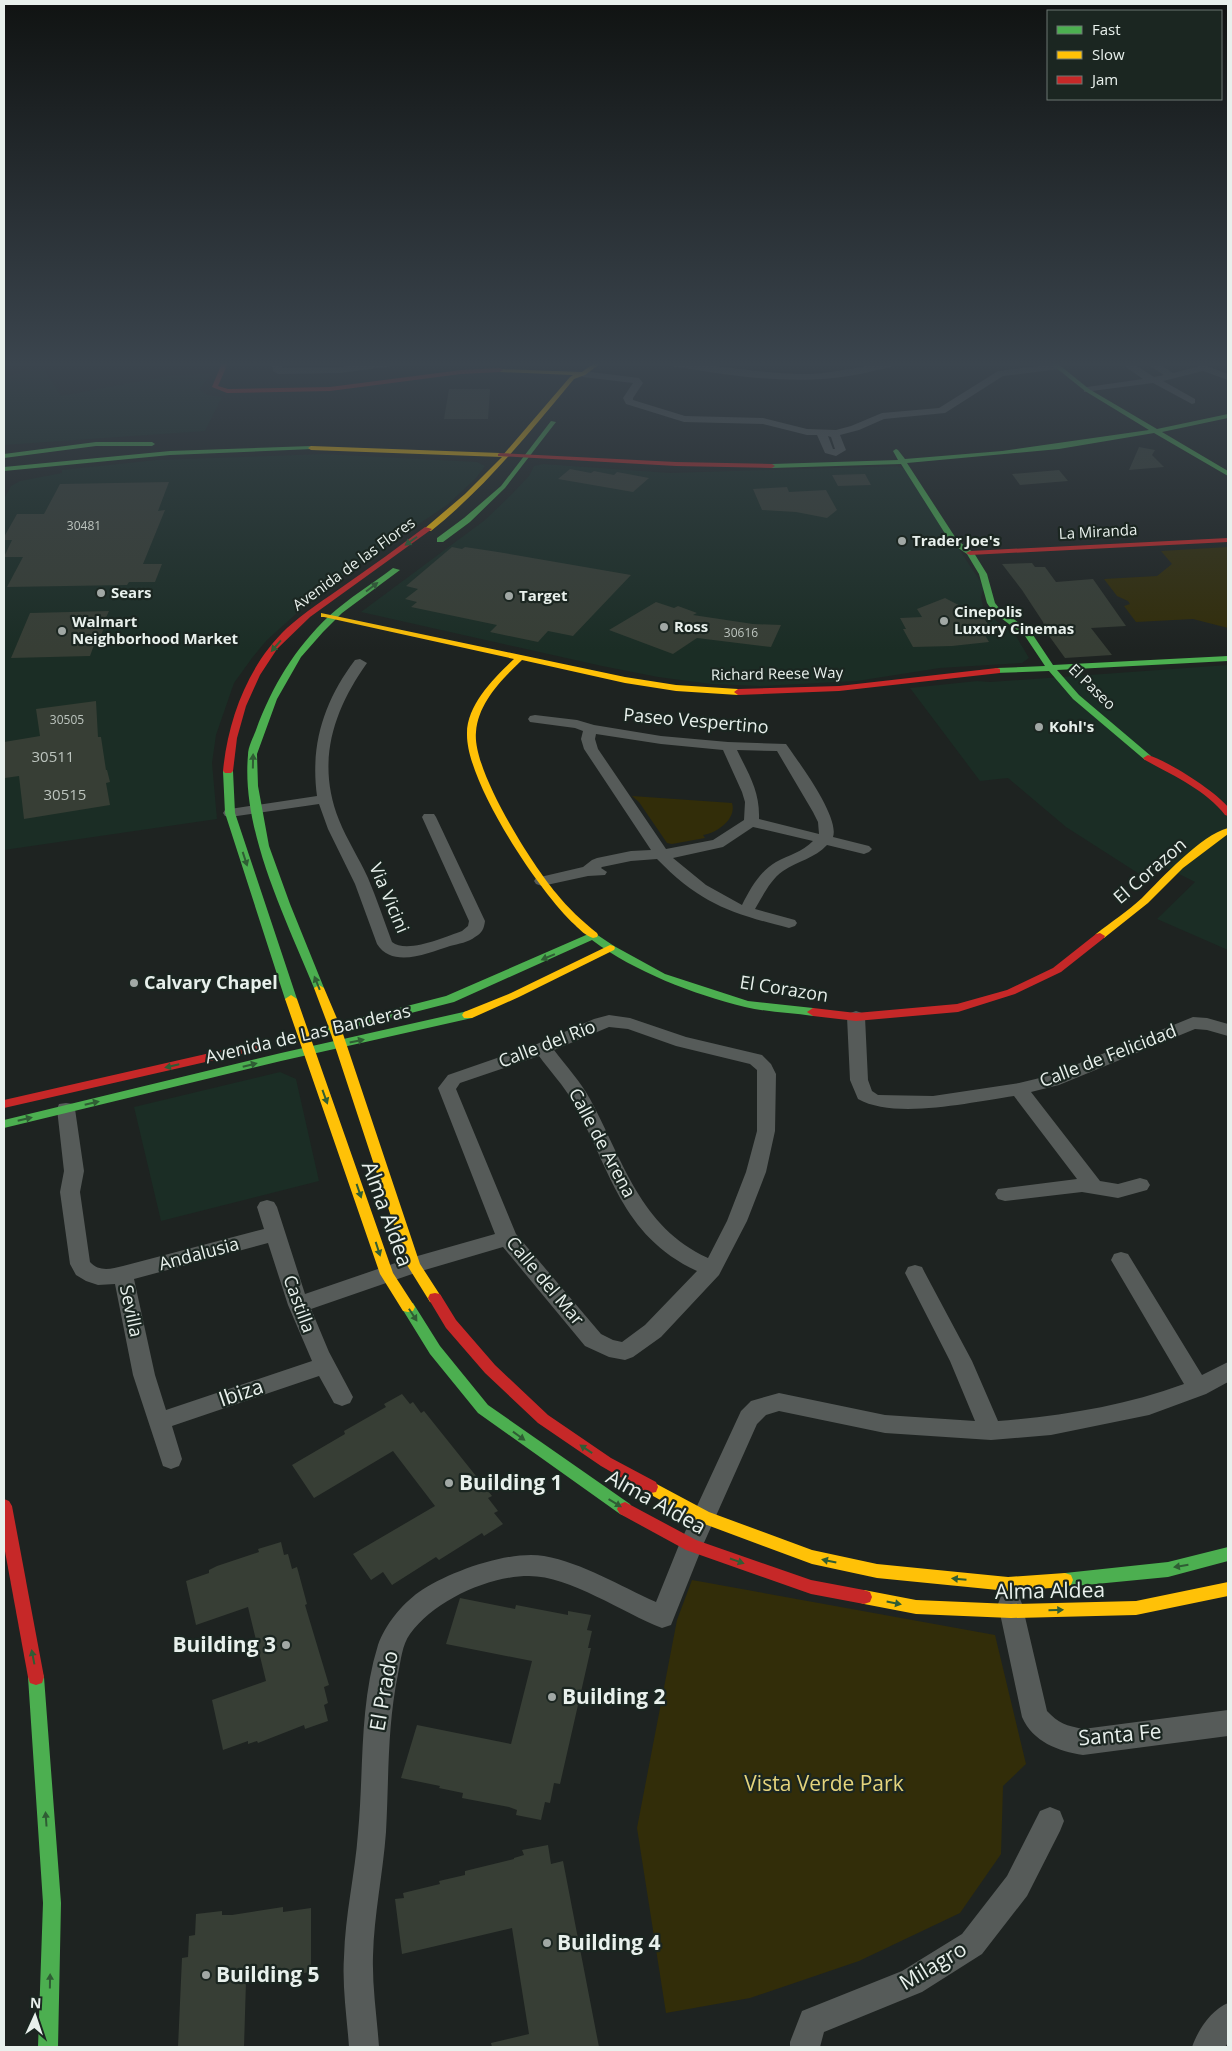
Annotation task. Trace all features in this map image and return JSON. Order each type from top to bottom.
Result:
[{"type":"main road","points":[[4,469],[99,459]]},
{"type":"main road","name":"Avenida de las Flores","points":[[310,1051],[300,1036],[230,812],[228,786],[229,755],[241,707],[257,672],[275,646],[311,612],[450,513],[481,483],[502,459]]},
{"type":"main road","name":"Avenida de las Flores","points":[[428,548],[467,520],[503,487],[525,459]]},
{"type":"main road","points":[[592,459],[632,463],[737,466],[906,459]]},
{"type":"main road","points":[[916,459],[925,472]]},
{"type":"main road","points":[[1203,459],[1228,474]]},
{"type":"main road","name":"El Paseo","points":[[903,460],[954,541],[970,553],[983,574],[996,610],[1028,634],[1051,668],[1076,697],[1141,753],[1208,796],[1226,809],[1228,813]]},
{"type":"main road","name":"El Paseo","points":[[963,532],[968,541],[970,553]]},
{"type":"main road","name":"La Miranda","points":[[970,553],[1228,540]]},
{"type":"main road","name":"Avenida de las Flores","points":[[340,1045],[273,871],[255,809],[252,755],[267,708],[285,674],[302,649],[333,617],[407,563]]},
{"type":"main road","name":"Richard Reese Way","points":[[311,612],[625,680],[676,688],[722,692],[832,690],[942,675],[1228,658]]},
{"type":"main road","name":"El Corazon","points":[[520,658],[500,676],[476,715],[471,734],[474,757],[497,806],[542,881],[577,923],[610,948],[661,976],[747,1004],[856,1017],[958,1008],[1011,992],[1057,970],[1144,900],[1179,866],[1222,833],[1228,831]]},
{"type":"main road","name":"Avenida de Las Banderas","points":[[300,1036],[450,999],[592,936]]},
{"type":"main road","name":"Avenida de Las Banderas","points":[[4,1124],[466,1016],[514,995],[610,948]]},
{"type":"main road","name":"Avenida de Las Banderas","points":[[4,1104],[266,1044]]},
{"type":"main road","name":"Alma Aldea","points":[[340,1045],[414,1265],[451,1324],[490,1369],[543,1419],[606,1462],[704,1517],[812,1557],[877,1571],[1008,1584],[1118,1576],[1204,1563],[1228,1554]]},
{"type":"main road","name":"Alma Aldea","points":[[310,1051],[387,1274],[435,1350],[483,1409],[614,1503],[691,1545],[811,1587],[916,1607],[1011,1612],[1136,1608],[1228,1589]]},
{"type":"main road","points":[[44,1096],[45,1114]]},
{"type":"main road","points":[[4,1506],[35,1667],[52,1903],[48,2047]]},
{"type":"street","name":"Via Vicini","points":[[360,663],[342,690],[331,712],[326,729],[322,763],[325,799],[340,838],[360,879],[385,944],[389,948],[400,952],[413,952],[468,935],[476,928],[477,921],[429,817]]},
{"type":"street","name":"Paseo Vespertino","points":[[535,719],[577,724],[591,729],[652,739],[728,746],[781,747],[802,780],[826,825],[827,833],[823,839]]},
{"type":"street","points":[[591,729],[588,740],[591,749],[662,855],[676,870],[727,905],[789,923]]},
{"type":"street","points":[[728,746],[749,792],[752,802],[751,822]]},
{"type":"street","points":[[230,812],[325,799]]},
{"type":"street","points":[[542,881],[588,871],[607,872],[662,855],[697,850],[718,844],[751,822],[864,849]]},
{"type":"street","points":[[746,911],[771,873],[786,863],[812,851],[823,839]]},
{"type":"street","name":"Calle de Felicidad","points":[[856,1017],[859,1080],[864,1095],[876,1101],[933,1102],[1019,1089],[1053,1081],[1193,1022],[1228,1030]]},
{"type":"street","name":"Calle del Rio","points":[[454,1079],[543,1048],[600,1023],[622,1022],[682,1042],[756,1059],[765,1068],[767,1074],[766,1130],[756,1172],[737,1221],[712,1270]]},
{"type":"street","name":"Calle de Arena","points":[[543,1048],[581,1099],[633,1203],[657,1233],[682,1255],[712,1270]]},
{"type":"street","name":"Calle del Mar","points":[[454,1079],[447,1088],[507,1238],[593,1340],[609,1348],[626,1351],[654,1331],[712,1270]]},
{"type":"street","points":[[1019,1089],[1093,1186]]},
{"type":"street","name":"Sevilla","points":[[66,1109],[74,1171],[70,1192],[80,1264],[84,1272],[94,1277],[105,1278],[123,1274],[144,1376],[171,1459]]},
{"type":"street","points":[[1005,1194],[1072,1186],[1093,1186],[1118,1191],[1140,1185]]},
{"type":"street","name":"Castilla","points":[[267,1207],[298,1304],[323,1366],[342,1396]]},
{"type":"street","name":"Andalusia","points":[[123,1274],[275,1234]]},
{"type":"street","points":[[298,1304],[414,1265],[507,1238]]},
{"type":"street","points":[[1121,1260],[1198,1388]]},
{"type":"street","points":[[915,1273],[961,1362],[991,1431]]},
{"type":"street","name":"Ibiza","points":[[160,1421],[323,1366]]},
{"type":"street","points":[[691,1545],[749,1418],[759,1408],[779,1402],[796,1404],[884,1424],[991,1431],[1051,1426],[1149,1406],[1198,1388],[1228,1372]]},
{"type":"street","name":"El Prado","points":[[364,2047],[358,1957],[372,1832],[378,1709],[391,1645],[401,1626],[428,1600],[452,1586],[492,1571],[528,1565],[544,1567],[572,1575],[662,1617],[691,1545]]},
{"type":"street","name":"Santa Fe","points":[[1008,1584],[1011,1612],[1035,1717],[1046,1729],[1065,1739],[1083,1742],[1228,1723]]},
{"type":"street","name":"Milagro","points":[[805,2047],[805,2042],[813,2022],[912,1982],[972,1944],[1018,1886],[1050,1822]]},
{"type":"street","points":[[1207,2047],[1228,2018]]},
{"type":"shaded area","points":[[414,459],[477,462],[485,466],[476,478],[447,505],[326,587],[267,640],[252,658],[234,683],[216,735],[212,763],[217,819],[4,850],[4,499],[11,486],[20,481],[62,473],[62,470],[156,460]]},
{"type":"shaded area","points":[[543,464],[670,473],[897,466],[907,470],[984,587],[981,597],[983,606],[989,615],[1016,636],[1029,658],[1022,663],[940,668],[857,681],[760,686],[711,684],[658,677],[602,666],[361,612],[485,520],[529,476],[534,466]]},
{"type":"shaded area","points":[[1228,665],[1228,950],[1157,919],[1195,882],[1159,864],[1144,877],[1066,827],[1008,778],[980,781],[910,688],[977,681],[990,682]]},
{"type":"shaded area","points":[[280,1072],[296,1079],[319,1181],[161,1221],[134,1107]]},
{"type":"green space","points":[[1228,547],[1228,628],[1193,619],[1136,622],[1124,606],[1130,604],[1128,601],[1117,596],[1104,579],[1157,576],[1172,564],[1161,551]]},
{"type":"green space","points":[[632,796],[732,803],[733,809],[729,820],[720,828],[703,835],[705,838],[672,844],[667,843],[639,802]]},
{"type":"green space","name":"Vista Verde Park","points":[[692,1580],[995,1635],[1026,1764],[1003,1786],[1001,1854],[960,1913],[859,1961],[750,1998],[666,2013],[637,1828],[677,1620]]},
{"type":"building","points":[[1134,459],[1156,459],[1164,467],[1129,470]]},
{"type":"building","points":[[570,469],[614,475],[617,472],[649,478],[633,492],[558,479]]},
{"type":"building","points":[[1059,470],[1068,481],[1020,485],[1012,474]]},
{"type":"building","points":[[865,474],[871,485],[838,486],[832,475]]},
{"type":"building","points":[[169,482],[158,511],[165,510],[143,564],[162,564],[155,582],[129,582],[127,585],[7,587],[23,557],[4,557],[12,540],[4,540],[4,537],[17,514],[44,514],[60,484]]},
{"type":"building","points":[[787,487],[789,492],[826,490],[837,510],[827,518],[796,512],[762,510],[753,489]]},
{"type":"building","name":"Target","points":[[452,547],[498,552],[631,575],[573,636],[548,631],[538,642],[490,632],[497,625],[411,607],[417,602],[405,599],[418,589],[406,586]]},
{"type":"building","points":[[1032,563],[1035,567],[1045,567],[1056,582],[1093,579],[1126,626],[1091,628],[1112,655],[1065,658],[1047,633],[1043,622],[1022,590],[1002,564]]},
{"type":"building","name":"Cinepolis Luxury Cinemas","points":[[945,598],[976,614],[981,614],[988,624],[979,625],[989,642],[952,646],[913,647],[903,629],[906,629],[900,618],[922,617],[917,609]]},
{"type":"building","name":"Ross","points":[[656,602],[674,608],[678,606],[697,613],[693,615],[753,624],[781,625],[771,647],[697,638],[673,654],[609,630]]},
{"type":"building","name":"Walmart Neighborhood Market","points":[[109,611],[102,626],[105,626],[100,637],[97,637],[90,656],[11,658],[30,613]]},
{"type":"building","points":[[96,701],[98,737],[101,737],[106,770],[110,782],[106,783],[110,805],[24,819],[19,776],[5,778],[4,742],[40,736],[36,709]]},
{"type":"building","name":"Building 1","points":[[402,1394],[410,1404],[413,1402],[421,1413],[424,1411],[492,1496],[488,1498],[498,1511],[494,1513],[503,1524],[484,1536],[482,1533],[439,1560],[436,1557],[392,1585],[383,1572],[371,1580],[353,1554],[435,1506],[393,1451],[314,1498],[292,1465],[345,1434],[344,1431],[386,1407],[384,1404]]},
{"type":"building","name":"Building 3","points":[[281,1542],[284,1555],[288,1554],[292,1569],[297,1567],[307,1604],[305,1605],[329,1685],[324,1687],[328,1703],[324,1705],[328,1721],[305,1729],[304,1725],[258,1743],[257,1741],[248,1744],[248,1741],[223,1750],[212,1700],[266,1681],[248,1607],[196,1625],[186,1581],[209,1573],[209,1570],[217,1566],[259,1552],[258,1549]]},
{"type":"building","name":"Building 2","points":[[460,1598],[515,1609],[516,1605],[568,1615],[568,1611],[591,1615],[587,1630],[592,1631],[588,1648],[591,1648],[560,1784],[554,1783],[550,1803],[545,1802],[541,1820],[516,1815],[517,1810],[509,1807],[462,1798],[463,1793],[439,1788],[440,1786],[401,1778],[417,1725],[511,1744],[532,1661],[446,1644]]},
{"type":"building","name":"Building 4","points":[[548,1845],[551,1864],[563,1861],[599,2047],[492,2047],[491,2043],[529,2034],[512,1928],[402,1954],[395,1899],[404,1898],[403,1893],[440,1884],[439,1881],[465,1875],[465,1871],[514,1859],[524,1855],[522,1850]]},
{"type":"building","name":"Building 5","points":[[283,1907],[283,1912],[311,1908],[311,1972],[246,1981],[244,2047],[178,2047],[182,1958],[188,1957],[189,1936],[195,1935],[196,1914],[222,1911],[222,1915],[232,1915]]},
{"type":"traffic: fast","points":[[4,469],[111,459]]},
{"type":"traffic: fast","points":[[440,540],[467,520],[503,487],[525,459]]},
{"type":"traffic: fast","points":[[901,459],[954,541],[970,553],[983,574],[991,603],[996,610],[1028,634],[1051,668],[1076,697],[1148,758]]},
{"type":"traffic: fast","points":[[772,466],[887,463],[947,459]]},
{"type":"traffic: fast","points":[[1202,459],[1228,474]]},
{"type":"traffic: fast","points":[[319,988],[264,846],[253,786],[252,754],[272,699],[288,670],[308,643],[339,611],[396,570]]},
{"type":"traffic: fast","points":[[997,671],[1228,658]]},
{"type":"traffic: fast","points":[[228,771],[230,813],[291,999]]},
{"type":"traffic: fast","points":[[593,935],[610,948],[661,976],[747,1004],[813,1012]]},
{"type":"traffic: fast","points":[[321,1032],[450,999],[592,936]]},
{"type":"traffic: fast","points":[[4,1124],[281,1057],[468,1015]]},
{"type":"traffic: fast","points":[[408,1307],[435,1350],[483,1409],[625,1509]]},
{"type":"traffic: fast","points":[[1065,1580],[1168,1570],[1189,1566],[1228,1554]]},
{"type":"traffic: fast","points":[[36,1677],[52,1903],[48,2047]]},
{"type":"traffic: slow","points":[[428,529],[468,496],[503,459]]},
{"type":"traffic: slow","points":[[324,615],[625,680],[676,688],[738,692]]},
{"type":"traffic: slow","points":[[520,658],[496,682],[482,702],[473,722],[471,733],[472,748],[487,787],[532,867],[559,903],[593,935]]},
{"type":"traffic: slow","points":[[1100,936],[1144,901],[1179,866],[1222,833],[1228,831]]},
{"type":"traffic: slow","points":[[468,1015],[515,995],[610,948]]},
{"type":"traffic: slow","points":[[319,988],[335,1028],[414,1265],[435,1298]]},
{"type":"traffic: slow","points":[[291,999],[387,1274],[408,1307]]},
{"type":"traffic: slow","points":[[651,1487],[704,1517],[812,1557],[877,1571],[1008,1584],[1065,1580]]},
{"type":"traffic: slow","points":[[864,1597],[916,1607],[1011,1611],[1136,1608],[1228,1589]]},
{"type":"traffic: jam","points":[[573,459],[676,464],[772,466]]},
{"type":"traffic: jam","points":[[228,771],[229,754],[236,722],[248,690],[274,647],[307,616],[428,529]]},
{"type":"traffic: jam","points":[[970,553],[1228,540]]},
{"type":"traffic: jam","points":[[738,692],[839,688],[997,671]]},
{"type":"traffic: jam","points":[[1148,758],[1204,791],[1223,806],[1228,813]]},
{"type":"traffic: jam","points":[[813,1012],[856,1017],[958,1008],[1011,992],[1057,970],[1100,936]]},
{"type":"traffic: jam","points":[[4,1104],[254,1047]]},
{"type":"traffic: jam","points":[[435,1298],[451,1324],[490,1369],[543,1419],[606,1462],[651,1487]]},
{"type":"traffic: jam","points":[[4,1506],[36,1677]]},
{"type":"traffic: jam","points":[[625,1509],[691,1545],[811,1587],[864,1597]]},
{"type":"place","name":"Trader Joe's","points":[[902,541]]},
{"type":"place","name":"Sears","points":[[101,593]]},
{"type":"place","name":"Target","points":[[509,596]]},
{"type":"place","name":"Cinepolis Luxury Cinemas","points":[[944,621]]},
{"type":"place","name":"Ross","points":[[664,627]]},
{"type":"place","name":"Walmart Neighborhood Market","points":[[62,631]]},
{"type":"place","name":"Kohl's","points":[[1039,727]]},
{"type":"place","name":"Calvary Chapel","points":[[134,983]]},
{"type":"place","name":"Building 1","points":[[449,1483]]},
{"type":"place","name":"Building 3","points":[[286,1645]]},
{"type":"place","name":"Building 2","points":[[552,1697]]},
{"type":"place","name":"Building 4","points":[[547,1943]]},
{"type":"place","name":"Building 5","points":[[206,1975]]}]
